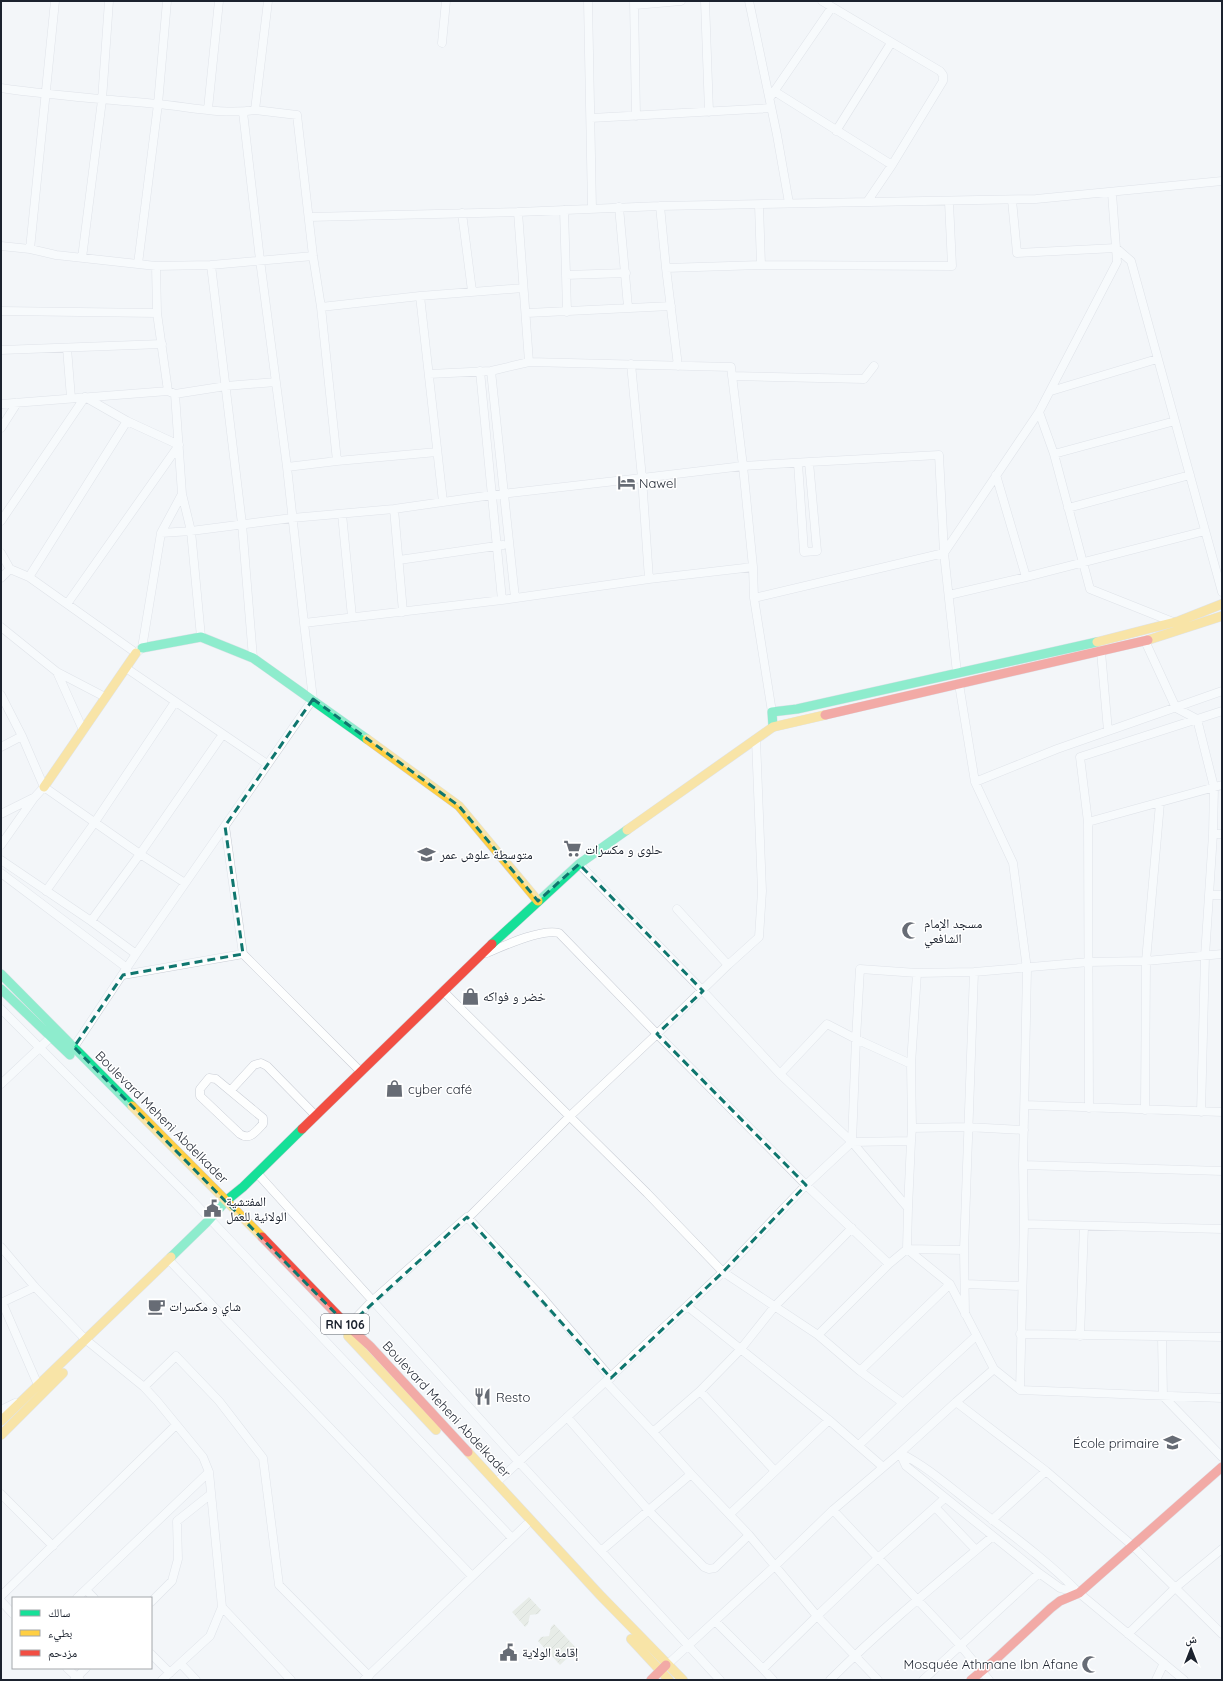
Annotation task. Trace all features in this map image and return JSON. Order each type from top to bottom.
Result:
[{"type":"main road","points":[[773,727],[772,712],[798,710],[1108,640],[1173,622],[1222,604]]},
{"type":"main road","points":[[1,1435],[88,1342],[212,1221],[257,1173],[477,958],[538,901],[579,864],[773,727],[1101,652],[1145,641],[1222,616]]},
{"type":"main road","points":[[44,787],[139,650],[201,637],[253,658],[313,699],[459,806],[538,901]]},
{"type":"main road","name":"Boulevard Meheni Abdelkader","points":[[1,974],[71,1050],[226,1206],[370,1346],[497,1482],[600,1596],[683,1680]]},
{"type":"main road","points":[[3,995],[51,1037],[71,1050]]},
{"type":"main road","name":"Boulevard Meheni Abdelkader","points":[[226,1206],[526,1525],[669,1680]]},
{"type":"main road","points":[[1,1421],[38,1385],[88,1342]]},
{"type":"main road","points":[[971,1680],[994,1661],[1060,1600],[1079,1593],[1222,1467]]},
{"type":"main road","points":[[651,1680],[668,1664]]},
{"type":"street","points":[[30,249],[55,1]]},
{"type":"street","points":[[82,258],[102,100],[110,1]]},
{"type":"street","points":[[138,264],[158,104],[167,1]]},
{"type":"street","points":[[208,109],[219,1]]},
{"type":"street","points":[[255,110],[268,1]]},
{"type":"street","points":[[442,43],[446,1]]},
{"type":"street","points":[[588,1],[592,209]]},
{"type":"street","points":[[636,116],[634,3],[681,1]]},
{"type":"street","points":[[705,1],[709,112]]},
{"type":"street","points":[[749,1],[789,203]]},
{"type":"street","points":[[822,1],[891,43],[940,70],[943,75],[943,80],[892,165],[867,202]]},
{"type":"street","points":[[769,99],[832,8]]},
{"type":"street","points":[[836,131],[891,43]]},
{"type":"street","points":[[1,88],[46,95],[243,112],[255,110],[297,115],[308,217],[321,307],[337,461]]},
{"type":"street","points":[[774,92],[892,165]]},
{"type":"street","points":[[591,118],[771,108]]},
{"type":"street","points":[[71,1050],[313,699],[287,467],[260,260],[243,112]]},
{"type":"street","points":[[308,217],[518,212],[660,206],[1036,200],[1222,181]]},
{"type":"street","points":[[754,598],[944,553],[1039,412],[1117,262],[1112,193]]},
{"type":"street","points":[[1012,200],[1017,253],[1116,248],[1131,261],[1222,592]]},
{"type":"street","points":[[666,268],[761,265],[952,266],[949,202]]},
{"type":"street","points":[[759,205],[761,265]]},
{"type":"street","points":[[660,206],[678,366]]},
{"type":"street","points":[[619,207],[628,307]]},
{"type":"street","points":[[564,210],[567,312]]},
{"type":"street","points":[[518,212],[529,362]]},
{"type":"street","points":[[462,213],[472,291]]},
{"type":"street","points":[[1,246],[30,249],[56,255],[156,266],[210,265],[313,256]]},
{"type":"street","points":[[210,265],[242,524],[253,658]]},
{"type":"street","points":[[156,266],[157,313],[172,393],[179,445],[182,494],[191,531],[201,637]]},
{"type":"street","points":[[566,275],[626,273]]},
{"type":"street","points":[[321,307],[472,291],[523,288]]},
{"type":"street","points":[[420,296],[443,502]]},
{"type":"street","points":[[526,313],[671,306]]},
{"type":"street","points":[[1,311],[157,313]]},
{"type":"street","points":[[1,350],[162,344]]},
{"type":"street","points":[[67,348],[71,398]]},
{"type":"street","points":[[1051,391],[1157,360]]},
{"type":"street","points":[[429,374],[491,371],[529,362],[731,367],[743,466],[753,567],[754,598],[772,712]]},
{"type":"street","points":[[631,364],[642,478],[649,579]]},
{"type":"street","points":[[732,376],[864,379],[874,366]]},
{"type":"street","points":[[480,371],[502,600]]},
{"type":"street","points":[[491,371],[514,598]]},
{"type":"street","points":[[1,404],[85,397],[172,393],[226,386],[276,382]]},
{"type":"street","points":[[85,397],[127,421],[179,445]]},
{"type":"street","points":[[1,521],[85,397]]},
{"type":"street","points":[[1,428],[17,402]]},
{"type":"street","points":[[1039,412],[1054,454],[1090,589],[1173,622]]},
{"type":"street","points":[[29,577],[127,421]]},
{"type":"street","points":[[1054,454],[1175,421]]},
{"type":"street","points":[[67,604],[179,445]]},
{"type":"street","points":[[287,467],[437,452]]},
{"type":"street","points":[[161,533],[191,531],[292,518],[394,509],[492,495],[743,466],[939,455],[944,553],[957,673]]},
{"type":"street","points":[[798,463],[804,552],[817,551],[809,462]]},
{"type":"street","points":[[996,475],[1026,577]]},
{"type":"street","points":[[1068,508],[1190,475]]},
{"type":"street","points":[[1,553],[10,569],[29,577],[67,604],[139,650],[161,533],[182,494]]},
{"type":"street","points":[[394,509],[403,612]]},
{"type":"street","points":[[342,514],[352,617]]},
{"type":"street","points":[[949,595],[1082,563],[1205,530]]},
{"type":"street","points":[[399,560],[498,546],[509,543]]},
{"type":"street","points":[[304,623],[502,600],[649,579],[753,567]]},
{"type":"street","points":[[1,578],[10,569]]},
{"type":"street","points":[[1,627],[58,672],[105,697]]},
{"type":"street","points":[[1145,641],[1176,708],[1197,719],[1218,786],[1213,834],[1205,956],[1201,1112]]},
{"type":"street","points":[[1101,652],[1108,731]]},
{"type":"street","points":[[126,668],[267,764]]},
{"type":"street","points":[[58,672],[83,730]]},
{"type":"street","points":[[959,684],[975,782],[1013,863],[1027,969],[1023,1165],[1024,1224],[1020,1334],[1020,1390]]},
{"type":"street","points":[[975,782],[1077,742],[1222,691]]},
{"type":"street","points":[[1,695],[22,736],[44,787],[185,884]]},
{"type":"street","points":[[46,891],[95,822],[175,702]]},
{"type":"street","points":[[1080,757],[1222,711]]},
{"type":"street","points":[[91,921],[140,854],[223,734]]},
{"type":"street","points":[[1,747],[22,736]]},
{"type":"street","points":[[348,1326],[372,1301],[467,1217],[468,1218],[569,1117],[759,936],[762,891],[756,740]]},
{"type":"street","points":[[1077,742],[1088,822],[1089,1108]]},
{"type":"street","points":[[1088,822],[1218,786]]},
{"type":"street","points":[[1,845],[34,798],[44,787]]},
{"type":"street","points":[[1,814],[34,798]]},
{"type":"street","points":[[1145,1110],[1146,961],[1160,802]]},
{"type":"street","points":[[225,826],[243,954],[361,1072]]},
{"type":"street","points":[[1213,834],[1222,834]]},
{"type":"street","points":[[1,860],[91,921],[136,954]]},
{"type":"street","points":[[579,864],[703,991],[780,1074],[852,1142],[908,1208]]},
{"type":"street","points":[[1,873],[125,972],[243,954]]},
{"type":"street","points":[[1209,895],[1222,895]]},
{"type":"street","points":[[677,909],[728,965]]},
{"type":"street","points":[[477,958],[515,941],[549,932],[559,933],[806,1185],[889,1264]]},
{"type":"street","points":[[852,1142],[860,969],[917,972],[974,972],[1027,969],[1089,962],[1146,961],[1222,954]]},
{"type":"street","points":[[907,1250],[912,1128],[911,1064],[917,972]]},
{"type":"street","points":[[965,1314],[966,1284],[964,1250],[967,1127],[974,972]]},
{"type":"street","points":[[443,991],[647,1193],[723,1272],[818,1335],[860,1371],[903,1403]]},
{"type":"street","points":[[1,1009],[212,1221],[512,1538]]},
{"type":"street","points":[[780,1074],[827,1024],[911,1064]]},
{"type":"street","points":[[1,1084],[51,1037]]},
{"type":"street","points":[[231,1090],[254,1065],[261,1063],[267,1066],[316,1116]]},
{"type":"street","points":[[209,1078],[213,1078],[231,1090],[263,1118],[263,1124],[251,1136],[244,1137],[240,1134],[198,1093],[209,1078]]},
{"type":"street","points":[[1025,1106],[1222,1112]]},
{"type":"street","points":[[912,1128],[967,1127],[1024,1130]]},
{"type":"street","points":[[497,1482],[609,1380],[723,1272],[806,1185],[852,1142],[911,1141]]},
{"type":"street","points":[[1023,1165],[1222,1172]]},
{"type":"street","points":[[257,1173],[518,1462],[720,1680]]},
{"type":"street","points":[[468,1218],[541,1296],[652,1432],[730,1514],[817,1616],[878,1680]]},
{"type":"street","points":[[1024,1224],[1222,1229]]},
{"type":"street","points":[[1080,1336],[1084,1226]]},
{"type":"street","points":[[652,1432],[700,1391],[740,1350],[775,1306],[852,1228]]},
{"type":"street","points":[[1,1247],[35,1287],[88,1342],[144,1387],[203,1458],[208,1472],[211,1494],[222,1607],[210,1636],[162,1680]]},
{"type":"street","points":[[818,1335],[889,1264],[907,1250],[964,1250]]},
{"type":"street","points":[[907,1250],[950,1284],[994,1369],[1020,1390],[1222,1398]]},
{"type":"street","points":[[170,1262],[472,1576]]},
{"type":"street","points":[[860,1371],[950,1284]]},
{"type":"street","points":[[966,1284],[1022,1286]]},
{"type":"street","points":[[35,1287],[2,1303],[38,1385]]},
{"type":"street","points":[[687,1306],[829,1420],[883,1467]]},
{"type":"street","points":[[1020,1334],[1222,1337]]},
{"type":"street","points":[[859,1445],[976,1336]]},
{"type":"street","points":[[1162,1337],[1163,1396],[1222,1457]]},
{"type":"street","points":[[144,1387],[176,1356],[219,1401],[263,1458],[279,1585],[366,1678],[526,1525]]},
{"type":"street","points":[[668,1664],[775,1566],[833,1510],[900,1453],[994,1369]]},
{"type":"street","points":[[700,1391],[775,1471]]},
{"type":"street","points":[[1,1410],[26,1397]]},
{"type":"street","points":[[956,1402],[1046,1472],[1133,1546],[1222,1634]]},
{"type":"street","points":[[567,1418],[649,1510],[704,1567],[709,1569],[715,1568],[749,1535]]},
{"type":"street","points":[[730,1514],[829,1420]]},
{"type":"street","points":[[1,1596],[54,1546],[176,1425]]},
{"type":"street","points":[[900,1453],[906,1466],[1039,1573],[1060,1588],[1079,1593]]},
{"type":"street","points":[[900,1453],[917,1461],[992,1520],[1066,1580],[1079,1593],[1184,1680]]},
{"type":"street","points":[[78,1597],[208,1472]]},
{"type":"street","points":[[992,1520],[1046,1472]]},
{"type":"street","points":[[601,1551],[691,1474]]},
{"type":"street","points":[[1,1494],[54,1546]]},
{"type":"street","points":[[152,1601],[172,1581],[178,1559],[177,1522],[211,1494]]},
{"type":"street","points":[[763,1669],[878,1558],[945,1498]]},
{"type":"street","points":[[935,1507],[976,1550]]},
{"type":"street","points":[[833,1510],[960,1645],[989,1680]]},
{"type":"street","points":[[830,1680],[854,1655],[917,1599],[993,1536]]},
{"type":"street","points":[[1128,1634],[1175,1588],[1222,1549]]},
{"type":"street","points":[[923,1680],[1039,1573]]},
{"type":"street","points":[[86,1590],[93,1597]]},
{"type":"street","points":[[1,1602],[12,1613]]},
{"type":"street","points":[[222,1607],[291,1680]]},
{"type":"street","points":[[715,1621],[772,1680]]},
{"type":"street","points":[[152,1655],[170,1673]]},
{"type":"street","points":[[1156,1680],[1164,1663]]},
{"type":"street","points":[[181,1664],[196,1680]]},
{"type":"street","points":[[68,1669],[76,1679],[85,1669]]},
{"type":"highlighted area","points":[[313,699],[459,806],[538,901],[579,864],[703,991],[657,1034],[806,1185],[723,1272],[611,1378],[467,1217],[348,1326],[74,1047],[123,975],[243,954],[225,826]]},
{"type":"green space","points":[[529,1597],[541,1610],[538,1614],[530,1615],[528,1624],[525,1627],[512,1612]]},
{"type":"green space","points":[[554,1624],[577,1649],[560,1665],[538,1641],[541,1637],[549,1636],[551,1627]]},
{"type":"traffic: fast","points":[[142,648],[201,637],[253,658],[367,739]]},
{"type":"traffic: fast","points":[[773,727],[772,712],[797,709],[1097,642]]},
{"type":"traffic: fast","points":[[492,944],[579,864],[627,830]]},
{"type":"traffic: fast","points":[[1,974],[132,1106]]},
{"type":"traffic: fast","points":[[1,989],[70,1055]]},
{"type":"traffic: fast","points":[[171,1257],[227,1200],[243,1187],[302,1129]]},
{"type":"traffic: slow","points":[[1097,642],[1179,621],[1222,604]]},
{"type":"traffic: slow","points":[[1148,640],[1222,616]]},
{"type":"traffic: slow","points":[[44,787],[136,653]]},
{"type":"traffic: slow","points":[[627,830],[773,727],[825,715]]},
{"type":"traffic: slow","points":[[367,739],[459,806],[538,901]]},
{"type":"traffic: slow","points":[[132,1106],[262,1237]]},
{"type":"traffic: slow","points":[[1,1421],[171,1257]]},
{"type":"traffic: slow","points":[[348,1336],[436,1430]]},
{"type":"traffic: slow","points":[[1,1435],[63,1373]]},
{"type":"traffic: slow","points":[[468,1452],[600,1595],[683,1680]]},
{"type":"traffic: slow","points":[[631,1639],[669,1680]]},
{"type":"traffic: jam","points":[[825,715],[1148,640]]},
{"type":"traffic: jam","points":[[302,1129],[492,944]]},
{"type":"traffic: jam","points":[[262,1237],[348,1326],[370,1346],[468,1452]]},
{"type":"traffic: jam","points":[[971,1680],[994,1661],[1051,1608],[1060,1601],[1079,1593],[1222,1467]]},
{"type":"traffic: jam","points":[[651,1680],[666,1665]]},
{"type":"place","name":"Nawel","points":[[626,483]]},
{"type":"place","name":"حلوى و مكسرات","points":[[572,849]]},
{"type":"place","name":"متوسطة علوش عمر","points":[[427,854]]},
{"type":"place","name":"مسجد الإمام الشافعي","points":[[911,930]]},
{"type":"place","name":"خضر و فواكه","points":[[470,996]]},
{"type":"place","name":"cyber café","points":[[395,1089]]},
{"type":"place","name":"المفتشية الولائية للعمل","points":[[213,1208]]},
{"type":"place","name":"شاي و مكسرات","points":[[156,1306]]},
{"type":"place","name":"Resto","points":[[483,1397]]},
{"type":"place","name":"École primaire","points":[[1172,1443]]},
{"type":"place","name":"إقامة الولاية","points":[[509,1652]]},
{"type":"place","name":"Mosquée Athmane Ibn Afane","points":[[1091,1664]]}]
